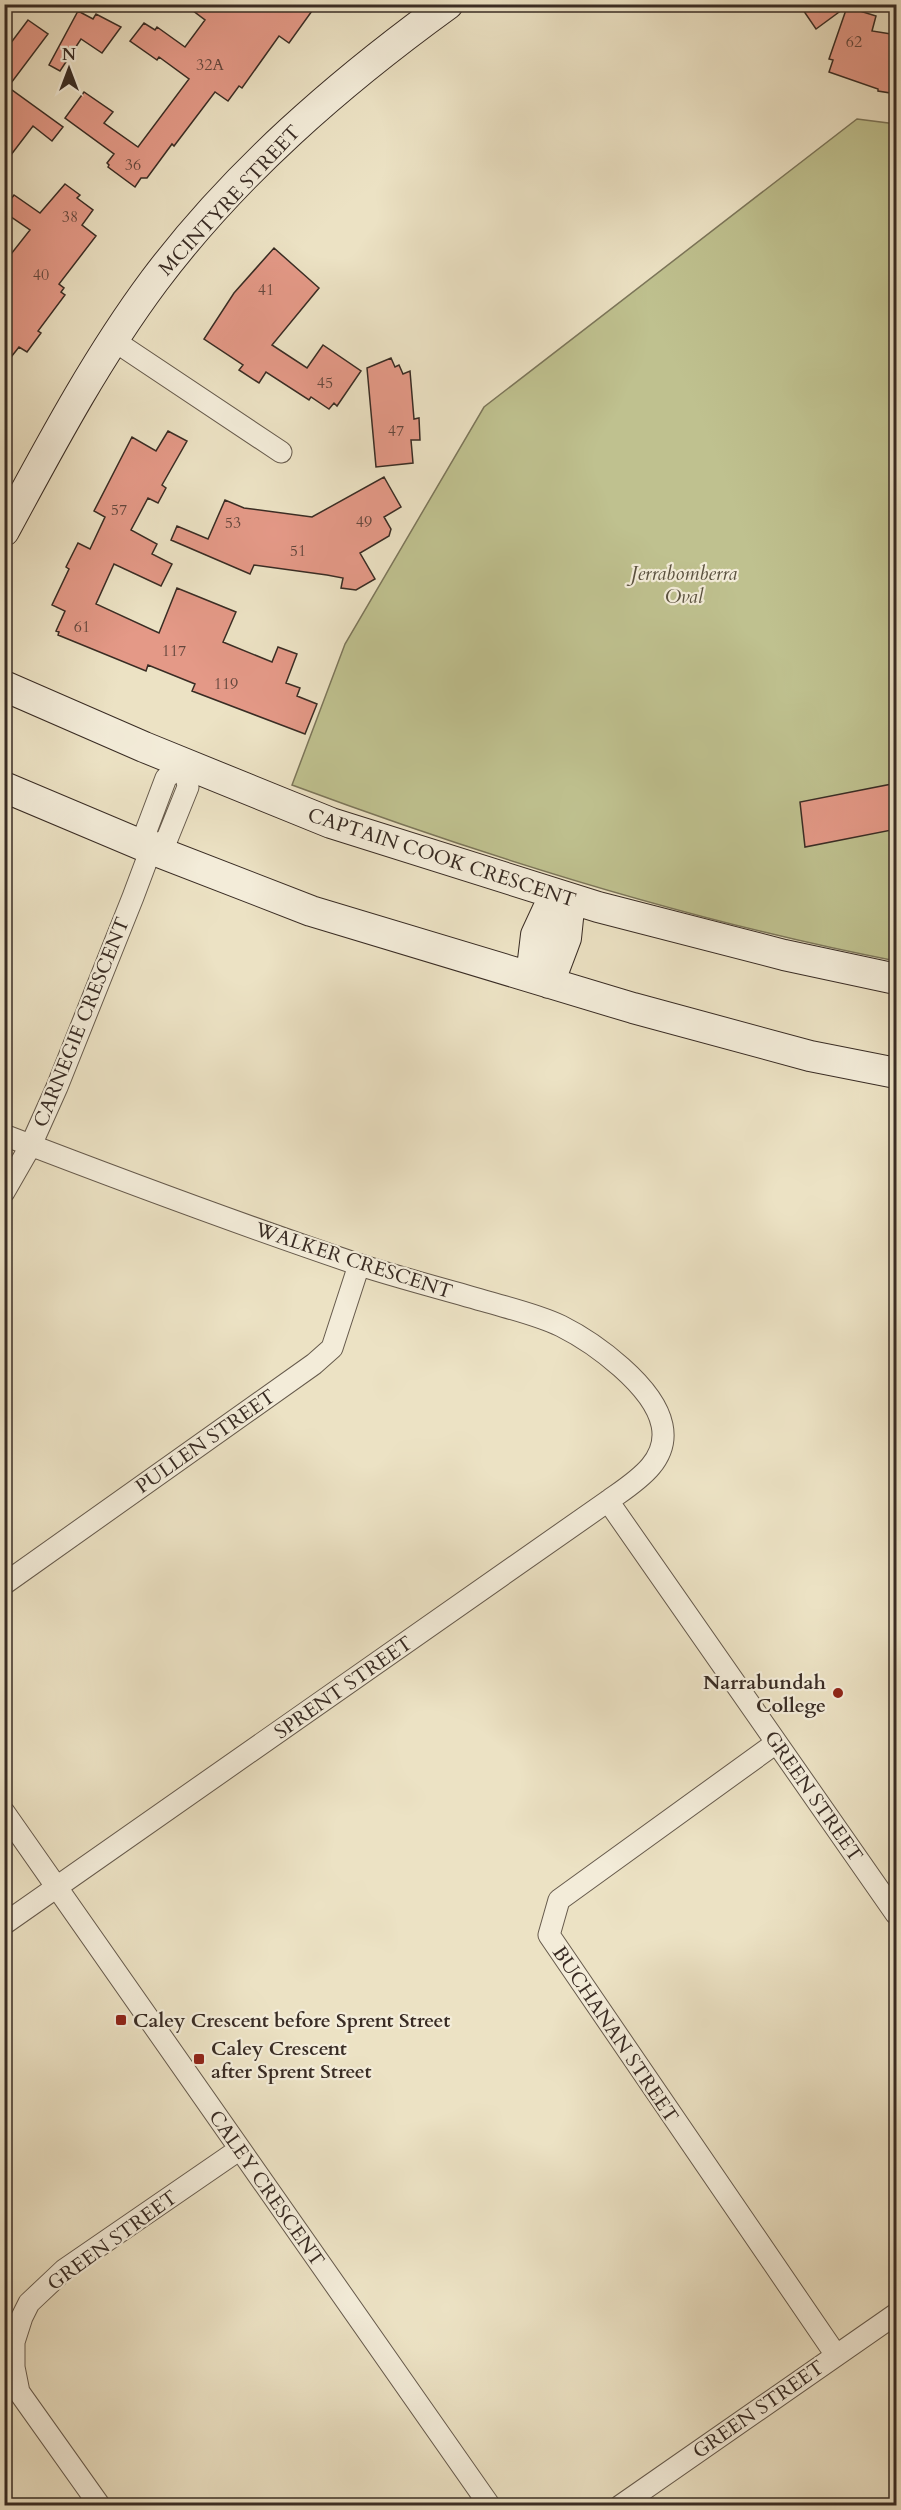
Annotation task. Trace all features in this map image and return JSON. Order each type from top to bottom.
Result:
[{"type":"main road","name":"MCINTYRE STREET","points":[[4,531],[113,340],[191,236],[296,126],[354,75],[446,5]]},
{"type":"main road","name":"CAPTAIN COOK CRESCENT","points":[[4,686],[184,764],[331,823],[562,896],[784,955],[897,979]]},
{"type":"main road","points":[[4,787],[151,849],[312,911],[633,1008],[854,1066],[897,1074]]},
{"type":"main road","points":[[540,980],[536,935],[562,896]]},
{"type":"street","points":[[113,340],[281,452]]},
{"type":"street","name":"CARNEGIE CRESCENT","points":[[4,1192],[31,1145],[65,1066],[151,849],[146,831],[166,778],[184,764]]},
{"type":"street","name":"WALKER CRESCENT","points":[[4,1135],[73,1162],[360,1264],[528,1314],[571,1332],[597,1348],[634,1382],[656,1409],[663,1435]]},
{"type":"street","name":"PULLEN STREET","points":[[4,1584],[332,1348],[360,1264]]},
{"type":"street","name":"SPRENT STREET","points":[[4,1924],[608,1501],[648,1470],[659,1454],[663,1435]]},
{"type":"street","name":"GREEN STREET","points":[[608,1501],[897,1914]]},
{"type":"street","name":"BUCHANAN STREET","points":[[777,1743],[559,1900],[549,1935],[836,2355]]},
{"type":"street","name":"CALEY CRESCENT","points":[[4,1812],[490,2505]]},
{"type":"street","name":"GREEN STREET","points":[[100,2505],[19,2392],[14,2367],[14,2342],[22,2318],[29,2302],[64,2270],[240,2149]]},
{"type":"street","name":"GREEN STREET","points":[[620,2505],[897,2314]]},
{"type":"green space","name":"Jerrabomberra Oval","points":[[857,119],[896,124],[896,961],[742,927],[666,907],[441,838],[292,785],[345,644],[484,407]]},
{"type":"building","points":[[184,4],[317,4],[289,43],[279,36],[242,88],[239,86],[228,101],[215,92],[174,146],[172,144],[147,178],[141,178],[135,187],[108,167],[107,163],[114,154],[65,118],[84,92],[113,112],[104,123],[138,147],[189,79],[159,57],[157,60],[130,41],[144,23],[155,30],[157,27],[185,47],[205,20]]},
{"type":"building","points":[[799,4],[850,4],[816,29]]},
{"type":"building","points":[[847,7],[876,16],[872,31],[897,35],[897,94],[878,91],[878,89],[829,72],[833,60],[829,59]]},
{"type":"building","points":[[78,11],[93,19],[96,14],[121,27],[102,53],[81,39],[60,71],[49,65]]},
{"type":"building","points":[[28,20],[48,34],[8,87],[63,127],[52,141],[33,126],[4,164],[4,52]]},
{"type":"building","points":[[65,184],[80,195],[77,198],[93,210],[82,225],[96,236],[59,284],[64,288],[61,292],[65,295],[38,331],[41,333],[27,352],[19,347],[4,366],[4,263],[30,230],[4,212],[4,208],[14,195],[40,213]]},
{"type":"building","points":[[274,248],[319,288],[272,345],[307,368],[323,345],[361,371],[337,406],[334,403],[329,409],[311,397],[309,400],[266,372],[259,383],[239,370],[243,365],[204,339],[234,293]]},
{"type":"building","points":[[391,358],[395,367],[399,365],[403,374],[410,371],[414,419],[419,418],[420,440],[411,440],[413,463],[376,467],[367,368]]},
{"type":"building","points":[[168,431],[187,441],[162,485],[166,488],[158,503],[148,498],[131,530],[157,544],[152,554],[172,564],[161,586],[114,564],[96,604],[159,633],[177,588],[236,612],[223,642],[272,662],[278,647],[297,654],[286,683],[300,688],[297,696],[317,704],[305,734],[192,691],[195,684],[148,665],[146,671],[58,635],[59,632],[56,631],[65,611],[52,605],[69,569],[66,567],[78,543],[90,549],[105,517],[94,511],[132,437],[156,451]]},
{"type":"building","points":[[384,477],[401,507],[384,517],[391,529],[389,536],[360,553],[375,579],[356,590],[341,588],[343,578],[327,575],[254,565],[250,574],[171,540],[177,526],[208,539],[225,500],[244,508],[312,517]]},
{"type":"building","points":[[897,783],[897,829],[805,847],[800,802]]},
{"type":"place","name":"Narrabundah College","points":[[838,1693]]},
{"type":"place","name":"Caley Crescent before Sprent Street","points":[[121,2020]]},
{"type":"place","name":"Caley Crescent after Sprent Street","points":[[199,2059]]}]
